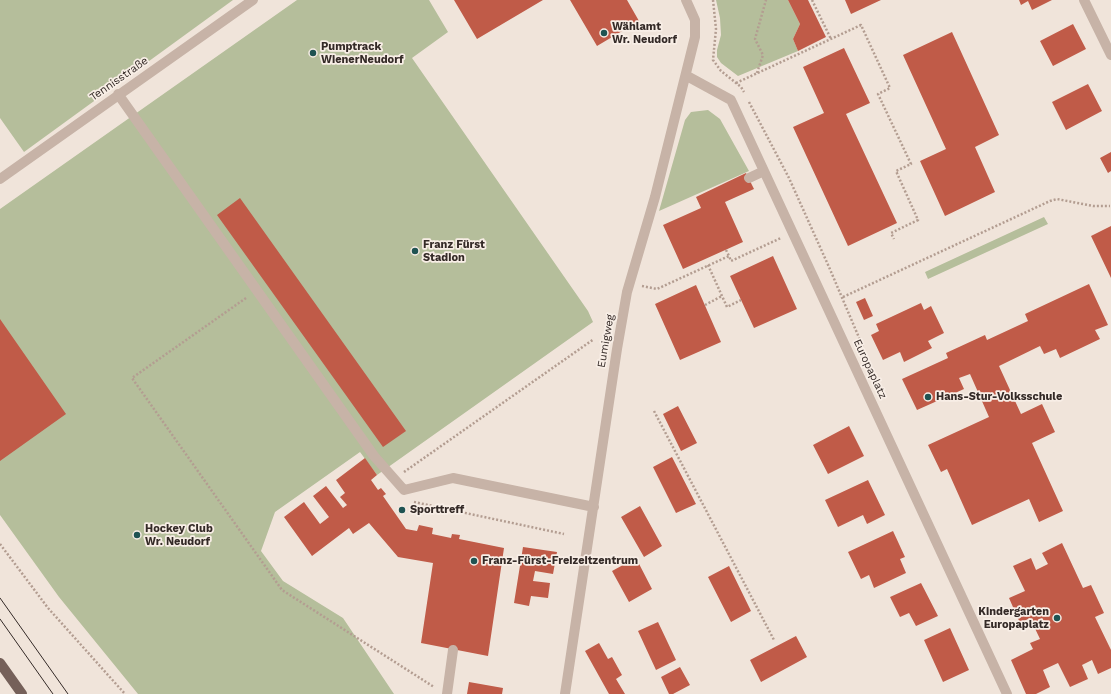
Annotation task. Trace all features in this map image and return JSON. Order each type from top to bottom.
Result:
[{"type":"main road","points":[[0,663],[22,694]]},
{"type":"street","name":"Tennisstraße","points":[[0,179],[118,94],[253,0]]},
{"type":"street","name":"Eumigweg","points":[[565,694],[617,349],[630,283],[696,37],[695,20],[686,0]]},
{"type":"street","points":[[1084,0],[1111,55]]},
{"type":"street","name":"Europaplatz","points":[[686,76],[731,100],[1007,694]]},
{"type":"street","points":[[118,94],[374,456],[404,490],[453,478],[594,507]]},
{"type":"street","points":[[749,178],[764,171]]},
{"type":"street","points":[[443,692],[453,650]]},
{"type":"path","points":[[757,73],[762,56],[756,39],[766,0]]},
{"type":"path","points":[[812,0],[831,39]]},
{"type":"path","points":[[736,83],[861,25],[890,88],[878,94],[911,164],[896,171],[918,220],[891,233],[894,239]]},
{"type":"path","points":[[842,297],[1050,201],[1057,199],[1093,206],[1110,206]]},
{"type":"path","points":[[726,250],[731,261],[794,233]]},
{"type":"path","points":[[630,283],[657,289],[729,256]]},
{"type":"path","points":[[708,265],[727,307],[741,300]]},
{"type":"path","points":[[257,290],[132,378],[282,590],[443,692]]},
{"type":"path","points":[[705,305],[722,296]]},
{"type":"path","points":[[394,479],[594,339]]},
{"type":"path","points":[[654,411],[774,640]]},
{"type":"path","points":[[404,490],[415,502],[564,534]]},
{"type":"path","points":[[0,544],[48,608],[125,694]]},
{"type":"green space","points":[[0,0],[233,0],[24,152],[0,118]]},
{"type":"green space","points":[[297,0],[429,0],[448,32],[412,58],[588,311],[593,322],[377,475],[360,452],[275,512],[261,551],[283,581],[343,618],[394,694],[138,694],[59,597],[0,515],[0,209]]},
{"type":"green space","points":[[716,0],[788,0],[800,24],[793,39],[798,51],[738,76],[721,63],[717,57],[717,50],[721,35],[720,18]]},
{"type":"green space","points":[[708,110],[720,119],[749,171],[659,211],[685,120],[691,112]]},
{"type":"green space","points":[[1044,217],[1048,224],[928,279],[925,272]]},
{"type":"building","points":[[454,0],[543,0],[477,39]]},
{"type":"building","name":"Wählamt Wr. Neudorf","points":[[570,0],[627,0],[639,21],[597,46]]},
{"type":"building","points":[[788,0],[808,0],[826,37],[798,51],[793,39],[800,24]]},
{"type":"building","points":[[845,0],[881,0],[851,14]]},
{"type":"building","points":[[1019,0],[1052,0],[1032,10],[1028,1],[1021,5]]},
{"type":"building","points":[[1073,24],[1086,49],[1053,66],[1040,41]]},
{"type":"building","points":[[952,32],[999,135],[975,147],[995,192],[945,216],[920,161],[946,149],[903,55]]},
{"type":"building","points":[[844,48],[870,103],[846,114],[897,223],[848,246],[793,127],[824,113],[803,67]]},
{"type":"building","points":[[1088,84],[1102,111],[1066,130],[1052,102]]},
{"type":"building","points":[[1111,152],[1111,171],[1108,173],[1100,158]]},
{"type":"building","points":[[746,173],[754,189],[725,202],[743,242],[683,269],[663,225],[701,208],[696,197]]},
{"type":"building","points":[[240,198],[406,431],[383,447],[217,215]]},
{"type":"building","points":[[1111,226],[1111,278],[1091,236]]},
{"type":"building","points":[[773,256],[797,309],[754,328],[730,276]]},
{"type":"building","name":"Hans-Stur-Volksschule","points":[[1089,284],[1108,325],[1095,330],[1100,339],[1060,358],[1056,349],[1044,354],[1040,346],[999,366],[1021,414],[1042,404],[1055,432],[1032,443],[1063,511],[1039,522],[1029,499],[972,525],[947,469],[941,472],[928,445],[989,417],[970,374],[959,378],[964,389],[917,410],[902,379],[948,358],[946,353],[985,335],[987,340],[1028,321],[1025,314]]},
{"type":"building","points":[[696,285],[721,342],[680,360],[655,304]]},
{"type":"building","points":[[865,298],[873,316],[864,320],[856,302]]},
{"type":"building","points":[[921,303],[924,310],[931,306],[944,333],[928,341],[932,348],[904,362],[900,352],[883,360],[871,335],[879,331],[876,324]]},
{"type":"building","points":[[0,319],[66,414],[0,461]]},
{"type":"building","points":[[678,406],[697,443],[681,451],[663,414]]},
{"type":"building","points":[[849,426],[864,456],[828,474],[813,445]]},
{"type":"building","points":[[672,457],[696,504],[676,513],[653,467]]},
{"type":"building","name":"Franz-Fürst-Freizeitzentrum","points":[[365,458],[377,475],[371,480],[378,490],[381,488],[386,494],[383,496],[406,529],[417,531],[419,525],[433,528],[432,534],[451,538],[452,534],[460,535],[459,539],[504,548],[488,656],[421,643],[433,563],[398,557],[369,523],[353,534],[349,528],[312,556],[284,517],[304,502],[320,524],[329,517],[313,496],[326,486],[343,508],[347,505],[340,497],[345,493],[336,480]]},
{"type":"building","points":[[868,480],[885,515],[867,524],[863,515],[838,527],[825,500]]},
{"type":"building","points":[[640,506],[662,546],[644,557],[621,517]]},
{"type":"building","points":[[893,531],[905,557],[900,559],[906,573],[874,588],[869,575],[861,579],[848,552]]},
{"type":"building","name":"Kindergarten Europaplatz","points":[[1062,543],[1083,588],[1091,585],[1104,613],[1095,617],[1111,650],[1111,668],[1098,674],[1092,660],[1082,665],[1088,679],[1070,687],[1058,663],[1043,670],[1050,687],[1036,694],[1026,694],[1011,660],[1033,649],[1030,643],[1040,639],[1030,618],[1020,623],[1009,598],[1025,591],[1013,566],[1031,558],[1036,570],[1048,564],[1042,553]]},
{"type":"building","points":[[523,547],[557,552],[553,574],[535,571],[533,581],[550,583],[548,598],[531,596],[529,606],[514,603]]},
{"type":"building","points":[[636,558],[652,589],[629,602],[612,571]]},
{"type":"building","points":[[729,566],[751,611],[731,622],[708,577]]},
{"type":"building","points":[[921,583],[938,616],[916,626],[909,613],[900,617],[890,597]]},
{"type":"building","points":[[658,622],[676,660],[656,670],[638,631]]},
{"type":"building","points":[[950,628],[969,670],[943,682],[924,640]]},
{"type":"building","points":[[796,636],[807,657],[761,682],[750,660]]},
{"type":"building","points":[[599,643],[608,659],[612,657],[622,675],[616,679],[625,694],[609,694],[585,651]]},
{"type":"building","points":[[680,667],[690,685],[673,694],[669,694],[661,677]]},
{"type":"building","points":[[469,682],[503,688],[502,694],[467,694]]},
{"type":"tram line","points":[[0,598],[68,694]]},
{"type":"tram line","points":[[0,619],[53,694]]},
{"type":"place","name":"Wählamt Wr. Neudorf","points":[[604,33]]},
{"type":"place","name":"Pumptrack WienerNeudorf","points":[[313,53]]},
{"type":"place","name":"Franz Fürst Stadion","points":[[415,251]]},
{"type":"place","name":"Hans-Stur-Volksschule","points":[[928,397]]},
{"type":"place","name":"Sporttreff","points":[[402,510]]},
{"type":"place","name":"Hockey Club Wr. Neudorf","points":[[137,535]]},
{"type":"place","name":"Franz-Fürst-Freizeitzentrum","points":[[474,561]]},
{"type":"place","name":"Kindergarten Europaplatz","points":[[1057,618]]}]
